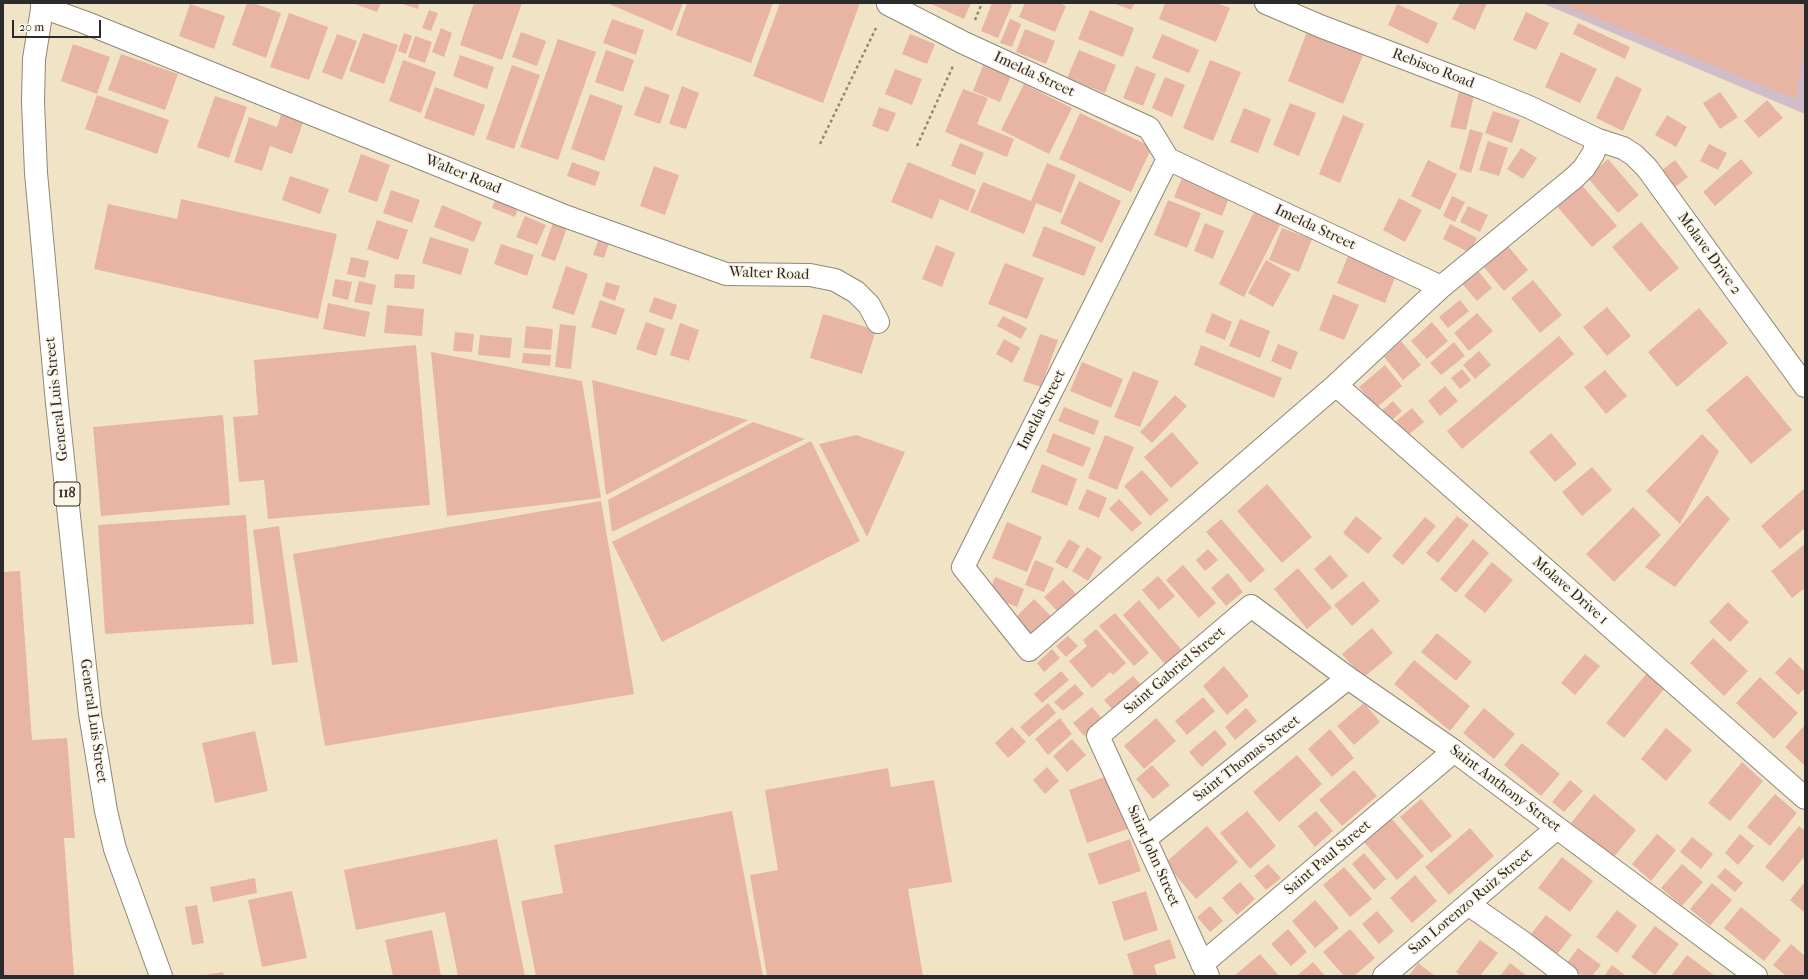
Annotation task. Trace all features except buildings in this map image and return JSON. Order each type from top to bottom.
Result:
[{"type":"street","name":"Rebisco Road","points":[[1266,3],[1320,26],[1529,107],[1598,140]]},
{"type":"street","name":"Imelda Street","points":[[888,4],[964,43],[1149,128],[1168,159],[1441,286]]},
{"type":"street","name":"Walter Road","points":[[43,5],[562,215],[726,274],[810,275],[835,280],[856,292],[869,305],[878,322]]},
{"type":"street","name":"General Luis Street","points":[[43,5],[34,59],[33,102],[36,173],[57,403],[90,714],[106,810],[115,849],[161,976]]},
{"type":"street","name":"Molave Drive 2","points":[[1598,140],[1623,148],[1634,155],[1647,168],[1805,386]]},
{"type":"street","points":[[1336,385],[1441,286],[1575,177],[1584,168],[1593,154],[1598,140]]},
{"type":"street","name":"Imelda Street","points":[[1168,159],[963,567],[1029,650],[1336,385]]},
{"type":"street","name":"Molave Drive 1","points":[[1336,385],[1805,798]]},
{"type":"street","name":"Saint Anthony Street","points":[[1251,606],[1348,678],[1454,751],[1756,976]]},
{"type":"street","name":"Saint Gabriel Street","points":[[1098,736],[1251,606]]},
{"type":"street","name":"Saint Thomas Street","points":[[1145,839],[1348,678]]},
{"type":"street","name":"Saint John Street","points":[[1098,736],[1205,970]]},
{"type":"street","name":"Saint Paul Street","points":[[1205,970],[1454,751]]},
{"type":"street","name":"San Lorenzo Ruiz Street","points":[[1384,976],[1557,828]]},
{"type":"street","points":[[1468,904],[1521,941],[1567,976]]},
{"type":"path","points":[[917,146],[982,3]]},
{"type":"path","points":[[820,144],[888,4]]},
{"type":"shaded area","points":[[1542,3],[1805,3],[1805,114]]}]
